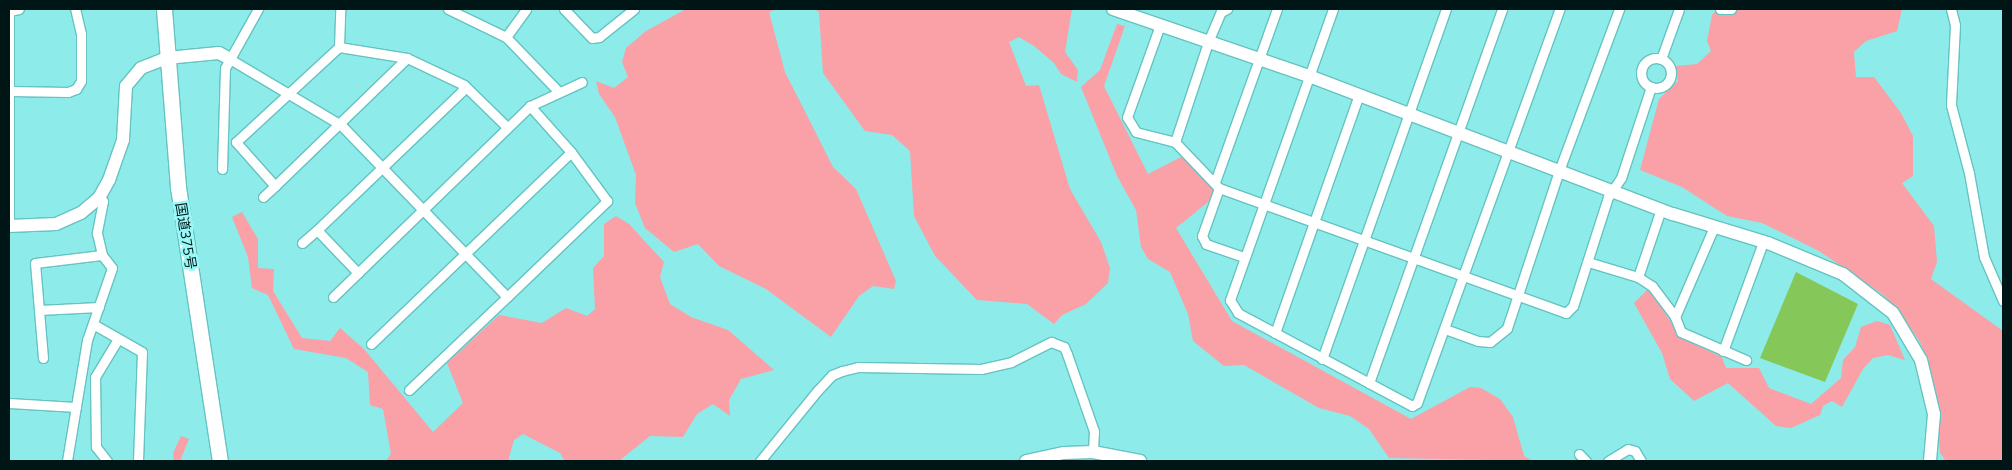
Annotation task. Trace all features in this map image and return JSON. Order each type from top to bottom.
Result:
[{"type":"highway","name":"国道375号","points":[[164,9],[178,187],[220,461]]},
{"type":"street","points":[[10,91],[68,92],[76,89],[81,81],[81,34],[75,9]]},
{"type":"street","points":[[222,169],[228,58],[258,9]]},
{"type":"street","points":[[275,186],[236,142],[339,47],[340,9]]},
{"type":"street","points":[[448,9],[506,38],[558,92]]},
{"type":"street","points":[[506,38],[526,9]]},
{"type":"street","points":[[564,9],[592,38],[599,37],[634,9]]},
{"type":"street","points":[[1113,9],[1359,94],[1560,168],[1661,209],[1763,242],[1843,274],[1893,312],[1921,360],[1934,414],[1930,461]]},
{"type":"street","points":[[1175,142],[1208,42],[1221,12],[1227,9]]},
{"type":"street","points":[[1243,257],[1206,244],[1202,236],[1217,185],[1277,9]]},
{"type":"street","points":[[1333,9],[1243,257],[1230,300],[1238,313],[1412,406],[1417,403],[1445,329],[1560,9]]},
{"type":"street","points":[[1322,359],[1446,9]]},
{"type":"street","points":[[1369,383],[1502,9]]},
{"type":"street","points":[[1445,329],[1478,341],[1490,342],[1507,328],[1560,168],[1619,9]]},
{"type":"street","points":[[1661,58],[1679,9]]},
{"type":"street","points":[[1720,9],[1731,9]]},
{"type":"street","points":[[1951,9],[1955,25],[1951,105],[1969,173],[1984,257],[2003,301]]},
{"type":"street","points":[[12,10],[9,226],[56,224],[81,213],[99,198],[109,180],[123,140],[126,86],[141,68],[151,62],[168,58],[219,53],[341,124],[382,169],[507,297]]},
{"type":"street","points":[[1160,25],[1127,117],[1136,132],[1175,142],[1217,185],[1414,259],[1566,313],[1573,306],[1613,189],[1621,178],[1651,87]]},
{"type":"street","points":[[339,47],[407,58],[464,85],[507,127]]},
{"type":"street","points":[[263,197],[341,124],[407,58]]},
{"type":"street","points":[[1661,58],[1670,66],[1670,78],[1662,86],[1651,87],[1642,79],[1642,68],[1650,59],[1661,58]]},
{"type":"street","points":[[333,297],[530,106],[582,82]]},
{"type":"street","points":[[302,242],[382,169],[462,91],[464,85]]},
{"type":"street","points":[[1275,333],[1359,94]]},
{"type":"street","points":[[409,390],[607,201],[571,152],[530,106]]},
{"type":"street","points":[[371,344],[571,152]]},
{"type":"street","points":[[67,461],[93,324],[112,268],[102,255],[97,233],[103,201],[99,198]]},
{"type":"street","points":[[1638,277],[1661,209]]},
{"type":"street","points":[[1675,317],[1714,227]]},
{"type":"street","points":[[317,230],[358,273]]},
{"type":"street","points":[[1723,351],[1763,242]]},
{"type":"street","points":[[43,358],[35,263],[102,255]]},
{"type":"street","points":[[1588,262],[1638,277],[1652,286],[1675,317],[1681,332],[1690,338],[1746,360]]},
{"type":"street","points":[[39,310],[99,307]]},
{"type":"street","points":[[93,324],[142,352],[138,461]]},
{"type":"street","points":[[107,461],[96,447],[95,377],[118,338]]},
{"type":"street","points":[[760,461],[832,375],[858,367],[988,368],[1011,362],[1051,342],[1064,348],[1067,354],[1094,431],[1093,452]]},
{"type":"street","points":[[9,403],[76,407]]},
{"type":"street","points":[[1608,461],[1628,449],[1635,451],[1641,461]]},
{"type":"street","points":[[1026,461],[1093,452],[1140,461]]},
{"type":"street","points":[[1579,454],[1586,461]]},
{"type":"shaded area","points":[[686,9],[777,9],[769,12],[785,72],[833,167],[856,189],[896,281],[894,289],[873,286],[859,296],[831,337],[766,289],[719,266],[698,244],[674,252],[645,228],[635,203],[636,175],[615,117],[599,94],[596,81],[614,88],[628,77],[622,62],[626,48],[646,31]]},
{"type":"shaded area","points":[[814,9],[1072,9],[1065,52],[1078,70],[1077,82],[1061,74],[1054,63],[1034,46],[1019,37],[1009,42],[1026,86],[1039,85],[1070,189],[1101,242],[1110,268],[1108,283],[1086,304],[1062,315],[1054,324],[1027,304],[977,300],[935,256],[914,216],[910,151],[892,135],[865,131],[823,73],[819,12]]},
{"type":"shaded area","points":[[1717,9],[1902,9],[1897,31],[1866,41],[1854,52],[1856,77],[1874,77],[1901,113],[1913,136],[1913,176],[1902,183],[1934,226],[1937,262],[1931,279],[2003,331],[2003,461],[1946,461],[1940,453],[1934,384],[1921,344],[1900,312],[1882,294],[1819,251],[1762,223],[1727,216],[1682,187],[1640,170],[1659,99],[1678,81],[1676,66],[1697,64],[1711,51],[1707,41],[1712,15]]},
{"type":"shaded area","points":[[1117,24],[1125,26],[1104,86],[1148,174],[1183,156],[1214,190],[1208,202],[1176,228],[1232,321],[1411,419],[1470,387],[1481,388],[1500,399],[1513,417],[1524,456],[1533,461],[1389,458],[1369,429],[1350,416],[1319,408],[1244,365],[1224,366],[1193,341],[1188,314],[1170,272],[1148,259],[1141,247],[1136,210],[1117,176],[1081,87],[1100,70]]},
{"type":"shaded area","points":[[242,212],[258,239],[258,268],[274,269],[273,291],[302,338],[330,341],[340,328],[364,349],[433,432],[463,403],[447,363],[499,315],[542,323],[566,308],[587,316],[595,309],[593,268],[604,256],[604,224],[616,216],[629,224],[664,262],[660,277],[670,304],[691,317],[728,330],[774,370],[741,379],[729,400],[730,416],[713,404],[697,414],[683,437],[650,436],[619,461],[565,461],[560,453],[523,434],[514,440],[508,461],[386,461],[391,454],[383,409],[370,405],[368,372],[346,358],[294,349],[268,295],[252,288],[248,257],[232,217]]},
{"type":"shaded area","points":[[1796,272],[1858,304],[1825,382],[1760,358]]},
{"type":"shaded area","points":[[1649,288],[1681,338],[1722,357],[1726,368],[1759,368],[1769,388],[1811,404],[1841,378],[1843,360],[1855,347],[1861,327],[1877,321],[1890,325],[1905,360],[1888,355],[1873,358],[1863,369],[1842,407],[1832,401],[1823,406],[1820,415],[1791,428],[1776,426],[1728,383],[1694,401],[1670,379],[1662,353],[1634,303]]},
{"type":"shaded area","points":[[181,436],[189,439],[180,461],[174,461],[173,453]]}]
